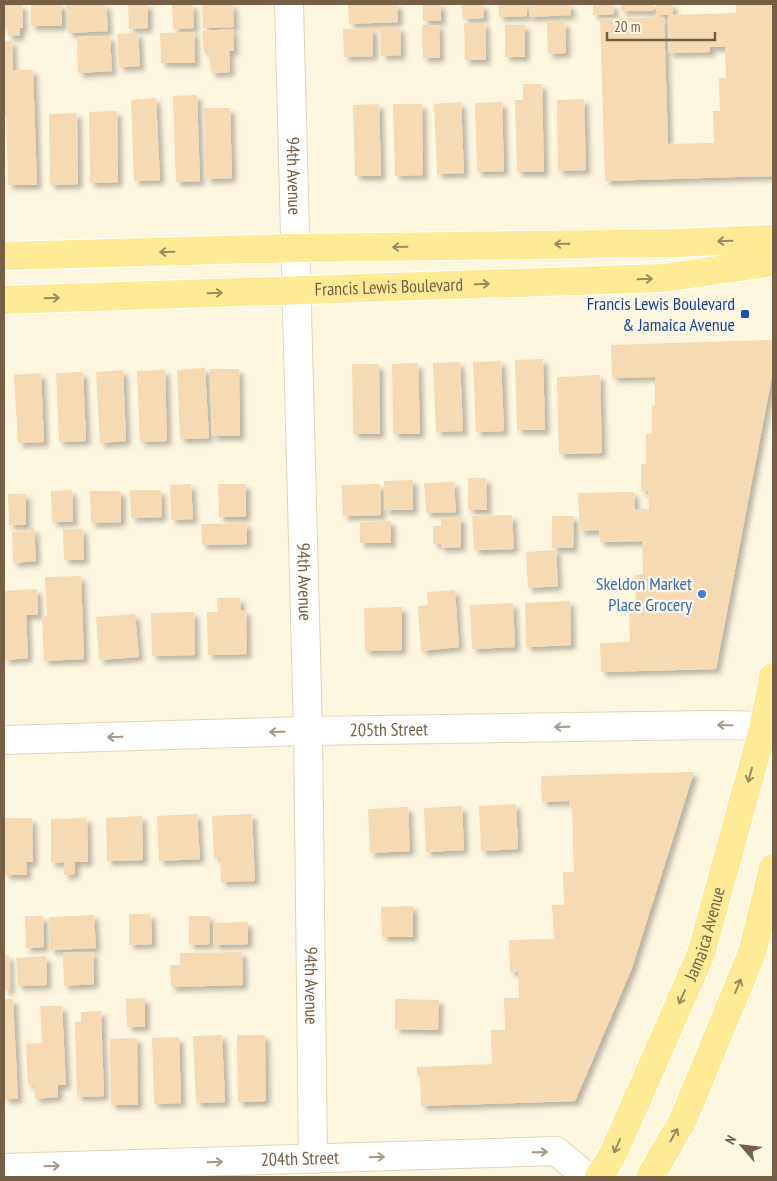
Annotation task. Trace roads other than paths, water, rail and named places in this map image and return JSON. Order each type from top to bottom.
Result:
[{"type":"main road","points":[[4,256],[295,248],[674,243],[773,239]]},
{"type":"main road","name":"Francis Lewis Boulevard","points":[[4,300],[662,278],[773,262]]},
{"type":"main road","name":"Jamaica Avenue","points":[[599,1177],[614,1152],[701,954],[769,726],[773,677]]},
{"type":"main road","points":[[650,1177],[683,1120],[752,953],[773,868]]},
{"type":"street","name":"94th Avenue","points":[[289,4],[308,731],[313,1159]]},
{"type":"street","name":"205th Street","points":[[4,740],[308,731],[691,725],[769,726]]},
{"type":"street","name":"204th Street","points":[[4,1168],[556,1151],[587,1177]]},
{"type":"place","name":"Francis Lewis Boulevard & Jamaica Avenue","points":[[745,314]]},
{"type":"place","name":"Skeldon Market Place Grocery","points":[[702,594]]}]
